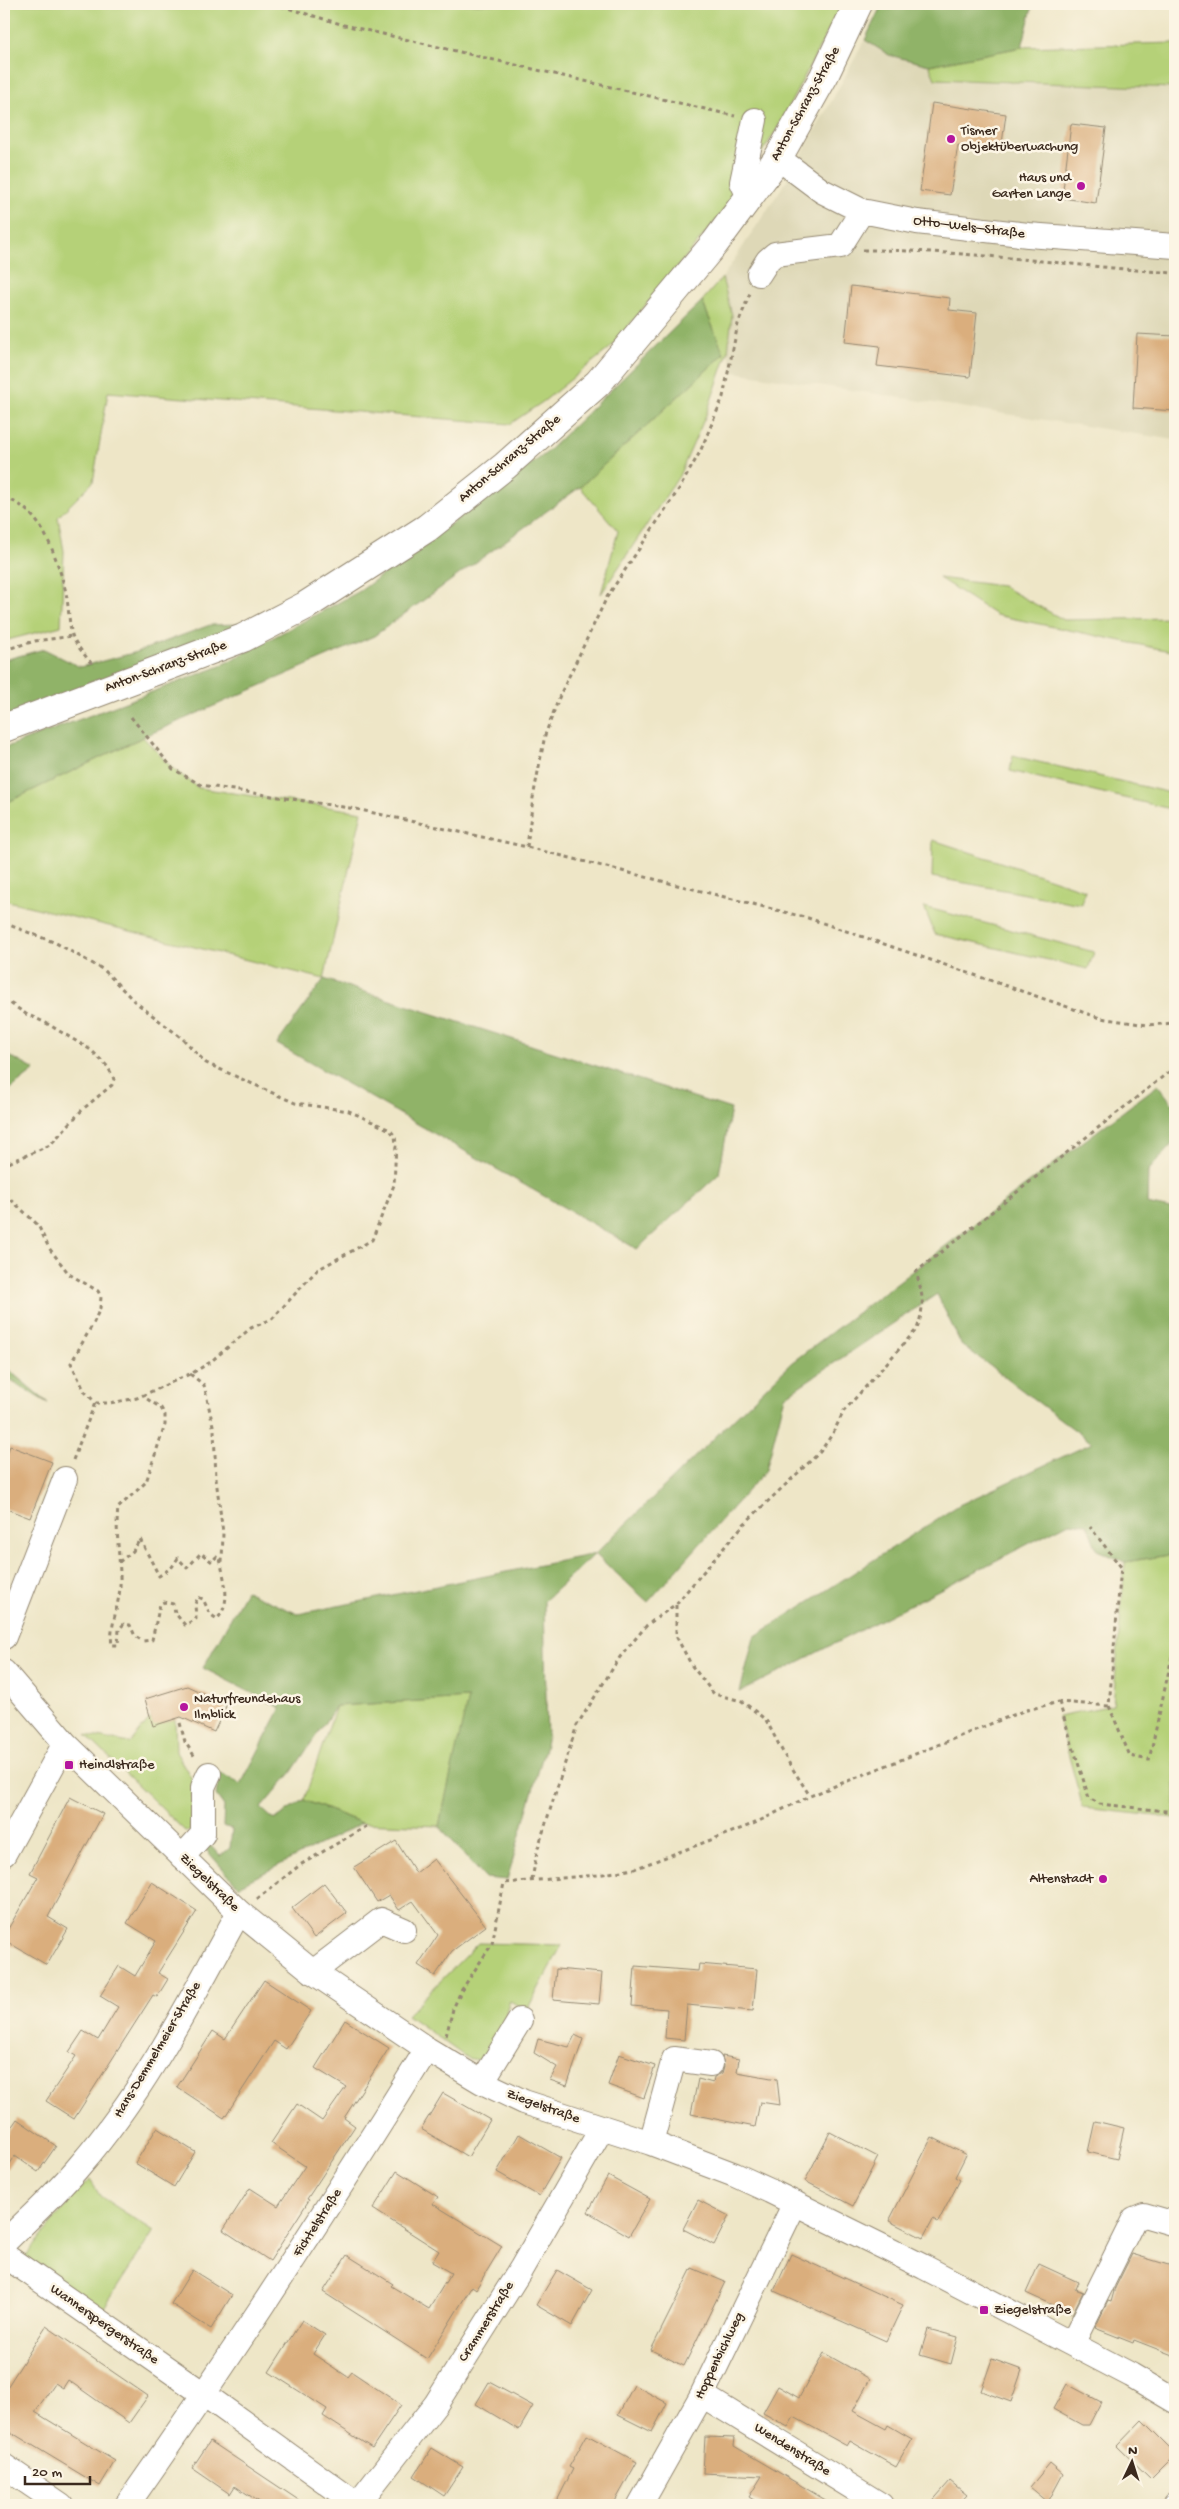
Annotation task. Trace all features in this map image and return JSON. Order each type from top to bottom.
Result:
[{"type":"main road","name":"Anton-Schranz-Straße","points":[[4,728],[243,638],[305,606],[427,528],[506,466],[598,383],[715,243],[778,158],[824,76],[858,4]]},
{"type":"street","points":[[749,197],[742,182],[755,120]]},
{"type":"street","name":"Otto–Wels–Straße","points":[[778,158],[822,191],[862,211],[917,222],[1028,235],[1175,246]]},
{"type":"street","points":[[759,274],[768,260],[775,254],[840,246],[862,211]]},
{"type":"street","points":[[4,1637],[64,1479]]},
{"type":"street","name":"Ziegelstraße","points":[[4,1672],[65,1743],[239,1912],[313,1972],[434,2054],[482,2082],[524,2102],[651,2143],[735,2175],[795,2203],[1072,2344],[1175,2401]]},
{"type":"street","points":[[4,1854],[65,1743]]},
{"type":"street","points":[[182,1857],[203,1834],[203,1787],[209,1774]]},
{"type":"street","name":"Hans-Demmelmeier-Straße","points":[[4,2243],[82,2164],[118,2117],[170,2036],[239,1912]]},
{"type":"street","points":[[313,1972],[381,1920],[404,1930]]},
{"type":"street","points":[[482,2082],[520,2020]]},
{"type":"street","name":"Fichtelstraße","points":[[205,2395],[316,2226],[434,2054]]},
{"type":"street","points":[[651,2143],[674,2059],[711,2064]]},
{"type":"street","name":"Crammerstraße","points":[[357,2505],[436,2404],[521,2268],[602,2128]]},
{"type":"street","name":"Hoppenbichlweg","points":[[640,2505],[702,2395],[795,2203]]},
{"type":"street","points":[[1072,2344],[1134,2219],[1144,2215],[1175,2224]]},
{"type":"street","name":"Wannerspergerstraße","points":[[4,2255],[205,2395],[357,2505]]},
{"type":"street","points":[[127,2505],[205,2395]]},
{"type":"street","name":"Wendenstraße","points":[[702,2395],[881,2505]]},
{"type":"street","points":[[4,2466],[61,2505]]},
{"type":"path","points":[[274,4],[344,25],[755,120]]},
{"type":"path","points":[[840,246],[856,250],[954,252],[1082,267],[1175,274]]},
{"type":"path","points":[[527,847],[533,798],[545,735],[560,696],[607,597],[679,489],[700,452],[723,397],[738,324],[759,274]]},
{"type":"path","points":[[4,498],[12,500],[33,514],[48,543],[65,586],[73,636],[94,667]]},
{"type":"path","points":[[4,650],[35,641],[73,636]]},
{"type":"path","points":[[131,717],[173,769],[201,785],[356,808],[527,847],[808,918],[1100,1018],[1147,1025],[1175,1023]]},
{"type":"path","points":[[4,923],[56,943],[104,970],[134,1000],[184,1039],[206,1063],[295,1103],[350,1111],[390,1130],[395,1136],[394,1185],[372,1240],[317,1270],[272,1319],[251,1328],[209,1362],[190,1374],[143,1396],[110,1403],[96,1403],[85,1392],[71,1363],[100,1308],[101,1297],[98,1291],[69,1274],[49,1248],[38,1225],[4,1194]]},
{"type":"path","points":[[4,999],[26,1014],[46,1023],[91,1050],[108,1067],[114,1079],[112,1086],[83,1109],[50,1145],[4,1165]]},
{"type":"path","points":[[532,1880],[536,1851],[577,1725],[620,1657],[647,1626],[676,1604],[744,1524],[820,1452],[833,1433],[844,1411],[917,1329],[922,1315],[924,1299],[916,1272],[1175,1067]]},
{"type":"path","points":[[190,1374],[204,1385],[214,1430],[216,1479],[223,1534],[221,1564]]},
{"type":"path","points":[[119,1562],[133,1551],[140,1539],[159,1576],[172,1567],[178,1558],[187,1568],[201,1553],[212,1562],[216,1557],[220,1558],[227,1601],[224,1612],[217,1619],[210,1614],[203,1599],[198,1597],[195,1604],[196,1619],[185,1625],[175,1613],[173,1604],[164,1602],[160,1604],[152,1640],[143,1641],[135,1636],[130,1625],[124,1624],[120,1629],[118,1645],[112,1645],[110,1638],[118,1600],[119,1562],[116,1525],[118,1508],[146,1482],[165,1426],[165,1415],[160,1408],[143,1396]]},
{"type":"path","points":[[64,1479],[96,1403]]},
{"type":"path","points":[[1090,1527],[1121,1567],[1109,1706],[1130,1756],[1149,1760],[1175,1643]]},
{"type":"path","points":[[676,1604],[676,1636],[692,1666],[714,1694],[742,1702],[766,1720],[786,1760],[810,1796]]},
{"type":"path","points":[[434,2054],[461,1991],[492,1944],[504,1883],[597,1875],[634,1869],[753,1824],[810,1796],[1022,1711],[1060,1702],[1109,1706]]},
{"type":"path","points":[[1060,1702],[1089,1798],[1100,1804],[1175,1812]]},
{"type":"path","points":[[180,1724],[185,1742],[209,1774]]},
{"type":"path","points":[[264,1893],[300,1865],[366,1826]]},
{"type":"shaded area","points":[[865,40],[889,55],[929,65],[935,79],[1175,88],[1175,440],[734,372],[728,352],[732,315],[722,278],[793,171]]},
{"type":"green space","points":[[4,4],[842,4],[776,131],[718,218],[610,348],[544,401],[510,424],[108,392],[93,482],[58,517],[64,551],[61,626],[4,641]]},
{"type":"green space","points":[[882,4],[1033,4],[1022,47],[929,65],[889,55],[865,40]]},
{"type":"green space","points":[[1175,43],[1175,88],[935,79],[929,65],[1022,47]]},
{"type":"green space","points":[[722,278],[732,315],[728,352],[706,415],[679,476],[601,594],[618,531],[580,487],[724,354],[702,301]]},
{"type":"green space","points":[[702,301],[724,354],[580,487],[374,636],[143,737],[4,804],[4,748],[218,667],[360,591],[545,454]]},
{"type":"green space","points":[[939,578],[1002,586],[1064,620],[1175,618],[1175,652],[996,615]]},
{"type":"green space","points":[[240,624],[4,724],[4,660],[44,649],[80,667],[137,652],[210,625]]},
{"type":"green space","points":[[143,737],[173,769],[199,788],[362,812],[324,979],[4,900],[4,804]]},
{"type":"green space","points":[[1013,756],[1175,794],[1175,810],[1010,771]]},
{"type":"green space","points":[[933,840],[1085,890],[1081,904],[932,877]]},
{"type":"green space","points":[[924,907],[1094,952],[1088,969],[935,934]]},
{"type":"green space","points":[[324,979],[731,1109],[719,1174],[637,1249],[277,1044]]},
{"type":"green space","points":[[4,1053],[35,1070],[4,1094]]},
{"type":"green space","points":[[1158,1085],[1175,1107],[1175,1141],[1148,1171],[1147,1204],[1175,1210],[1175,1554],[1125,1562],[1097,1550],[1087,1524],[1069,1523],[740,1692],[754,1637],[959,1505],[1092,1443],[961,1344],[937,1294],[785,1396],[766,1470],[648,1602],[595,1554],[791,1363]]},
{"type":"green space","points":[[4,1366],[48,1403],[4,1377]]},
{"type":"green space","points":[[595,1554],[544,1601],[547,1741],[507,1880],[485,1878],[439,1826],[468,1698],[336,1706],[291,1773],[261,1808],[274,1820],[304,1800],[362,1823],[238,1886],[202,1845],[207,1842],[220,1856],[230,1848],[232,1829],[223,1826],[224,1806],[216,1795],[220,1773],[241,1784],[281,1708],[203,1668],[246,1591],[298,1614]]},
{"type":"green space","points":[[1175,1554],[1175,1818],[1083,1808],[1058,1716],[1113,1705],[1125,1562]]},
{"type":"green space","points":[[469,1698],[439,1826],[362,1823],[304,1800],[336,1706]]},
{"type":"green space","points":[[151,1718],[153,1725],[175,1719],[176,1752],[193,1781],[190,1831],[185,1831],[86,1735],[130,1743]]},
{"type":"green space","points":[[478,1943],[562,1945],[527,2010],[510,2001],[504,2029],[500,2038],[478,2060],[467,2058],[407,2015]]},
{"type":"green space","points":[[90,2180],[101,2197],[154,2231],[101,2312],[24,2258],[79,2189]]},
{"type":"building","points":[[932,103],[1006,114],[1001,151],[958,145],[950,195],[920,191]]},
{"type":"building","points":[[1071,124],[1106,128],[1096,203],[1062,198]]},
{"type":"building","points":[[851,286],[950,298],[949,310],[977,313],[970,377],[877,366],[880,346],[845,342]]},
{"type":"building","points":[[1137,334],[1175,336],[1175,411],[1133,408]]},
{"type":"building","points":[[10,1446],[52,1462],[30,1518],[4,1508],[4,1462]]},
{"type":"building","points":[[187,1686],[227,1704],[214,1732],[181,1717],[153,1726],[145,1699]]},
{"type":"building","points":[[70,1797],[103,1814],[48,1917],[68,1929],[47,1965],[4,1940],[4,1936],[38,1877],[30,1873]]},
{"type":"building","points":[[396,1841],[416,1873],[434,1859],[486,1926],[452,1951],[435,1976],[418,1965],[438,1935],[413,1901],[399,1910],[389,1895],[377,1902],[354,1867]]},
{"type":"building","points":[[152,1882],[197,1911],[158,1973],[168,1979],[157,1997],[153,1995],[74,2119],[46,2101],[76,2056],[69,2052],[83,2031],[98,2040],[118,2007],[100,1996],[119,1966],[135,1976],[156,1941],[127,1923]]},
{"type":"building","points":[[324,1883],[347,1913],[314,1938],[292,1908]]},
{"type":"building","points":[[699,1964],[757,1969],[753,2011],[687,2005],[684,2040],[665,2038],[667,2009],[632,2006],[635,1966],[698,1971]]},
{"type":"building","points":[[556,1969],[602,1973],[599,2004],[553,2000]]},
{"type":"building","points":[[264,1980],[311,2011],[286,2049],[274,2041],[224,2118],[177,2087],[213,2031],[225,2039]]},
{"type":"building","points":[[345,2020],[389,2048],[344,2118],[355,2126],[307,2199],[309,2200],[270,2261],[223,2230],[250,2188],[278,2206],[305,2166],[271,2143],[297,2104],[322,2121],[346,2087],[315,2068]]},
{"type":"building","points":[[575,2035],[583,2039],[567,2086],[550,2080],[557,2067],[534,2053],[538,2039],[569,2047]]},
{"type":"building","points":[[619,2054],[655,2066],[644,2098],[608,2085]]},
{"type":"building","points":[[722,2056],[739,2059],[737,2072],[777,2079],[780,2105],[760,2102],[755,2127],[691,2114],[698,2079],[713,2083],[714,2077],[722,2073],[724,2066]]},
{"type":"building","points":[[443,2093],[490,2120],[468,2157],[421,2129]]},
{"type":"building","points":[[17,2119],[56,2146],[38,2172],[15,2156],[4,2173],[4,2138]]},
{"type":"building","points":[[1095,2121],[1124,2128],[1117,2159],[1088,2152]]},
{"type":"building","points":[[157,2128],[195,2152],[174,2187],[135,2163]]},
{"type":"building","points":[[830,2132],[878,2157],[853,2206],[805,2181]]},
{"type":"building","points":[[519,2134],[561,2158],[539,2196],[497,2172]]},
{"type":"building","points":[[932,2137],[966,2155],[955,2177],[960,2180],[938,2222],[933,2219],[923,2238],[889,2221]]},
{"type":"building","points":[[397,2171],[438,2197],[433,2204],[502,2246],[476,2289],[472,2286],[427,2359],[323,2292],[347,2255],[393,2284],[391,2286],[429,2309],[451,2273],[432,2262],[439,2251],[373,2209]]},
{"type":"building","points":[[608,2176],[650,2199],[629,2236],[588,2212]]},
{"type":"building","points":[[698,2200],[729,2216],[714,2245],[683,2229]]},
{"type":"building","points":[[791,2254],[903,2305],[886,2341],[774,2291]]},
{"type":"building","points":[[1132,2254],[1175,2267],[1175,2356],[1134,2340],[1133,2343],[1095,2328],[1108,2301],[1111,2302],[1115,2288]]},
{"type":"building","points":[[1039,2264],[1078,2282],[1075,2289],[1083,2292],[1072,2314],[1026,2293]]},
{"type":"building","points":[[692,2268],[725,2282],[684,2366],[651,2350]]},
{"type":"building","points":[[192,2270],[232,2295],[211,2329],[171,2304]]},
{"type":"building","points":[[557,2270],[592,2290],[572,2326],[536,2305]]},
{"type":"building","points":[[302,2320],[325,2335],[313,2354],[348,2377],[352,2372],[401,2405],[372,2448],[323,2416],[327,2409],[269,2372]]},
{"type":"building","points":[[46,2326],[148,2396],[129,2423],[68,2380],[63,2388],[55,2383],[35,2412],[115,2461],[100,2486],[4,2428],[4,2392]]},
{"type":"building","points":[[928,2329],[958,2337],[951,2364],[920,2355]]},
{"type":"building","points":[[824,2353],[870,2379],[853,2411],[886,2429],[888,2425],[912,2439],[896,2467],[850,2441],[847,2446],[794,2417],[788,2427],[763,2413],[778,2386],[799,2398]]},
{"type":"building","points":[[992,2359],[1022,2370],[1011,2402],[981,2391]]},
{"type":"building","points":[[489,2382],[533,2406],[519,2430],[476,2404]]},
{"type":"building","points":[[1067,2384],[1101,2402],[1089,2425],[1082,2425],[1053,2409]]},
{"type":"building","points":[[634,2385],[667,2403],[652,2432],[618,2415]]},
{"type":"building","points":[[1142,2420],[1175,2453],[1151,2479],[1117,2446]]},
{"type":"building","points":[[587,2435],[637,2462],[613,2505],[555,2505],[573,2469],[569,2467]]},
{"type":"building","points":[[705,2437],[735,2438],[734,2446],[834,2505],[762,2505],[749,2497],[762,2476],[703,2473]]},
{"type":"building","points":[[210,2441],[306,2505],[264,2505],[235,2486],[230,2494],[192,2468]]},
{"type":"building","points":[[432,2448],[463,2467],[444,2496],[414,2476]]},
{"type":"building","points":[[1050,2463],[1063,2474],[1048,2502],[1030,2487]]},
{"type":"building","points":[[950,2481],[967,2495],[958,2505],[929,2505]]},
{"type":"place","name":"Tismer Objektüberwachung","points":[[951,139]]},
{"type":"place","name":"Haus und Garten Lange","points":[[1081,186]]},
{"type":"place","name":"Naturfreundehaus Ilmblick","points":[[184,1707]]},
{"type":"place","name":"Heindlstraße","points":[[69,1765]]},
{"type":"place","name":"Altenstadt","points":[[1103,1879]]},
{"type":"place","name":"Ziegelstraße","points":[[984,2310]]}]
